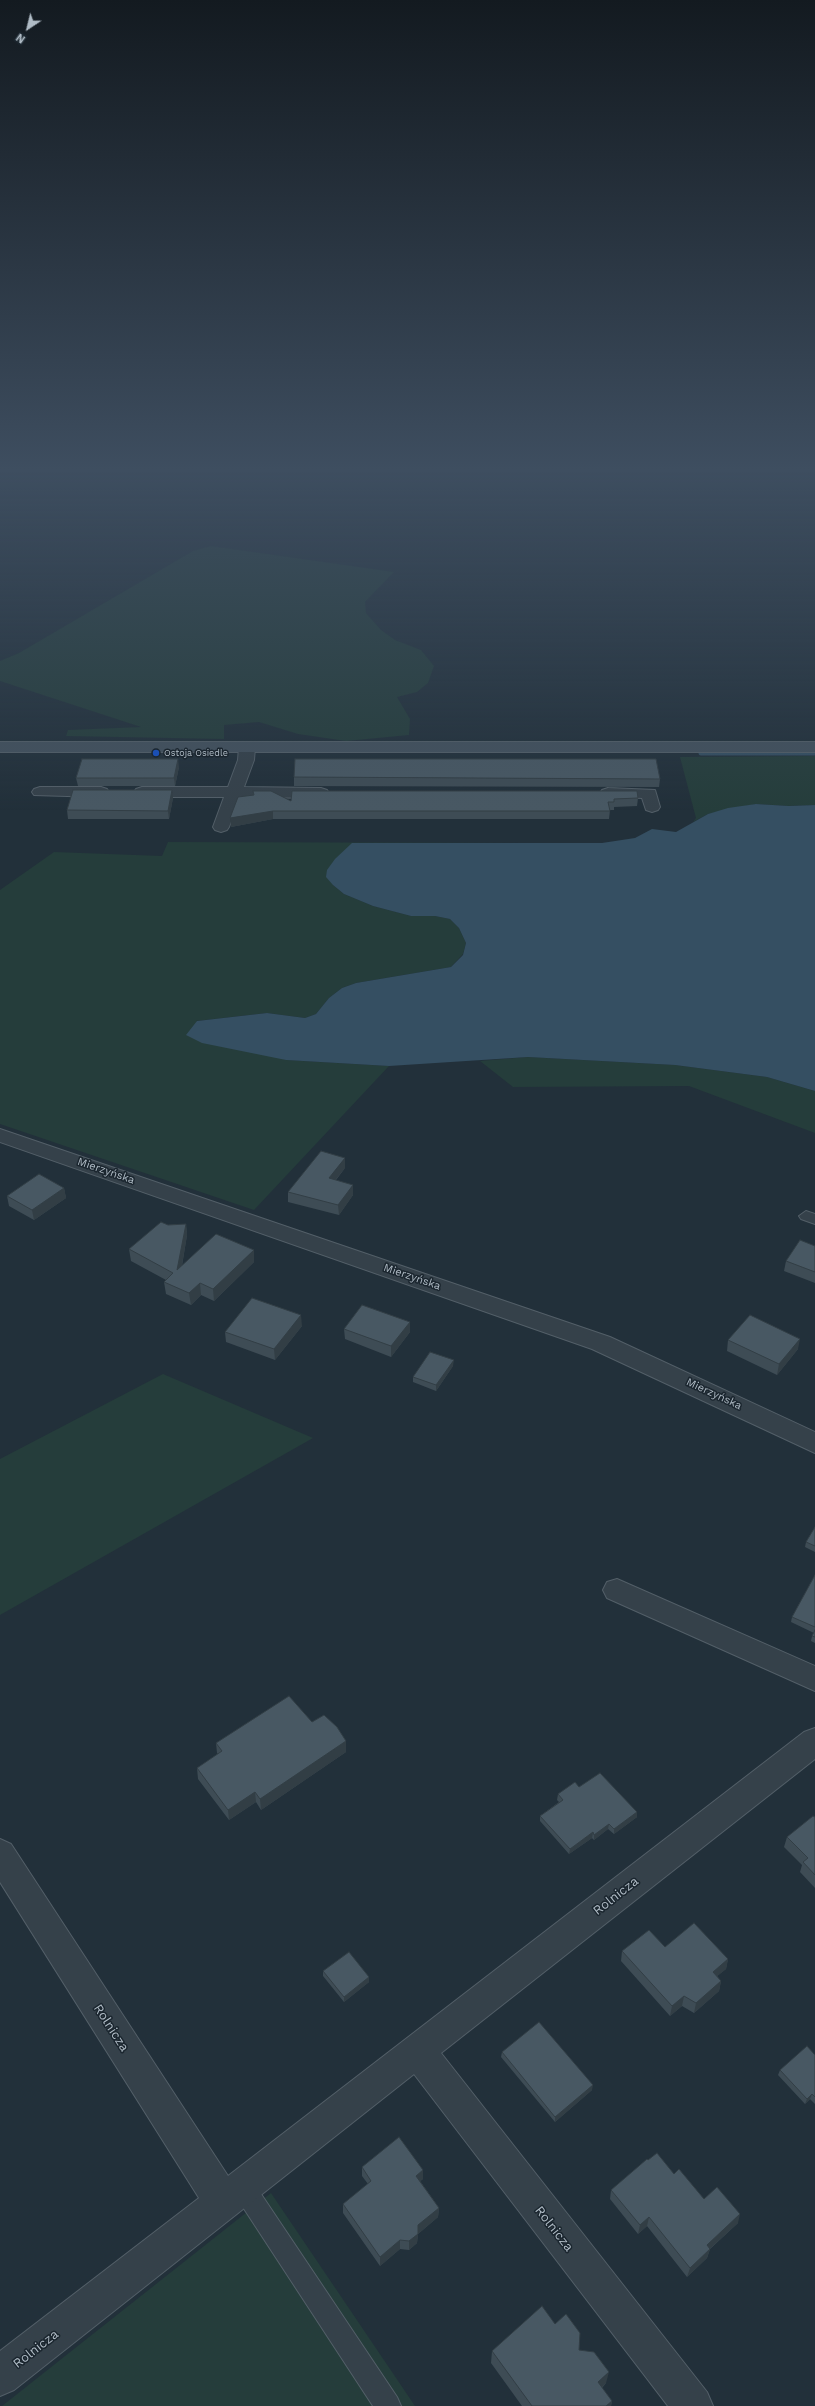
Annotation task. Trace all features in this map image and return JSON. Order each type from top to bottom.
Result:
[{"type":"street","points":[[0,747],[815,747]]},
{"type":"street","points":[[221,827],[246,760],[247,747]]},
{"type":"street","points":[[40,792],[336,793]]},
{"type":"street","points":[[594,793],[649,793],[652,807]]},
{"type":"street","name":"Mierzyńska","points":[[0,1135],[601,1342],[815,1443]]},
{"type":"street","points":[[617,1590],[815,1679]]},
{"type":"street","name":"Rolnicza","points":[[0,2376],[815,1741]]},
{"type":"street","name":"Rolnicza","points":[[0,1854],[233,2194]]},
{"type":"street","name":"Rolnicza","points":[[417,2050],[693,2406]]},
{"type":"lane","points":[[233,2194],[388,2406]]},
{"type":"green space","points":[[133,586],[380,586],[365,602],[366,613],[381,630],[395,640],[421,650],[434,666],[428,683],[417,692],[397,697],[410,719],[409,735],[346,741],[298,734],[259,722],[224,725],[224,739],[66,736],[68,730],[141,727],[0,681],[0,661],[19,653]]},
{"type":"green space","points":[[815,756],[815,805],[789,806],[756,804],[708,814],[693,822],[696,818],[680,757]]},
{"type":"green space","points":[[168,842],[602,843],[333,885],[344,894],[373,906],[411,916],[435,916],[450,919],[459,928],[466,943],[463,954],[451,967],[356,983],[342,988],[329,998],[316,1014],[305,1018],[267,1013],[196,1021],[286,1060],[389,1066],[254,1210],[0,1124],[0,890],[54,852],[162,856]]},
{"type":"green space","points":[[528,1057],[675,1065],[767,1077],[815,1091],[815,1133],[689,1086],[513,1087],[480,1061]]},
{"type":"green space","points":[[163,1374],[313,1438],[0,1615],[0,1459]]},
{"type":"green space","points":[[271,2193],[415,2406],[2,2406]]},
{"type":"water","points":[[756,804],[789,806],[815,805],[815,1091],[767,1077],[675,1065],[528,1057],[389,1066],[286,1060],[202,1043],[186,1035],[197,1021],[267,1013],[305,1018],[316,1014],[329,998],[342,988],[356,983],[451,967],[463,955],[466,943],[459,928],[450,919],[435,916],[411,916],[373,906],[344,894],[333,885],[326,877],[327,870],[335,859],[352,843],[602,843],[635,838],[652,829],[676,832],[708,814],[728,808]]},
{"type":"building","points":[[82,759],[178,759],[174,778],[76,778]]},
{"type":"building","points":[[295,759],[656,759],[660,779],[294,777]]},
{"type":"building","points":[[73,790],[172,790],[168,811],[67,810]]},
{"type":"building","points":[[253,791],[271,791],[291,801],[292,791],[637,791],[638,798],[614,799],[614,802],[608,802],[610,811],[273,811],[230,818],[238,797],[254,795]]},
{"type":"building","points":[[321,1151],[345,1158],[329,1178],[353,1185],[338,1205],[288,1192]]},
{"type":"building","points":[[39,1174],[64,1188],[32,1210],[7,1196]]},
{"type":"building","points":[[161,1222],[168,1225],[186,1224],[177,1270],[216,1234],[254,1250],[213,1289],[200,1283],[189,1293],[164,1282],[173,1273],[129,1249]]},
{"type":"building","points":[[800,1240],[815,1246],[815,1272],[786,1261]]},
{"type":"building","points":[[252,1298],[301,1315],[274,1349],[225,1332]]},
{"type":"building","points":[[362,1305],[410,1322],[391,1346],[344,1329]]},
{"type":"building","points":[[750,1315],[800,1339],[779,1364],[728,1340]]},
{"type":"building","points":[[430,1352],[454,1360],[436,1385],[413,1377]]},
{"type":"building","points":[[815,1527],[815,1546],[806,1542]]},
{"type":"building","points":[[815,1575],[815,1627],[792,1617]]},
{"type":"building","points":[[815,1630],[815,1637],[812,1636]]},
{"type":"building","points":[[289,1696],[312,1722],[324,1715],[337,1727],[346,1741],[260,1799],[255,1792],[228,1810],[197,1768],[222,1751],[216,1743]]},
{"type":"building","points":[[600,1773],[637,1812],[614,1829],[609,1824],[594,1835],[593,1832],[570,1849],[540,1816],[563,1800],[558,1794],[575,1782],[579,1787]]},
{"type":"building","points":[[813,1816],[815,1817],[815,1875],[803,1862],[808,1858],[787,1837]]},
{"type":"building","points":[[694,1923],[728,1959],[713,1972],[721,1981],[696,2003],[684,1996],[672,2006],[622,1951],[649,1930],[665,1947]]},
{"type":"building","points":[[349,1952],[369,1977],[344,1997],[323,1971]]},
{"type":"building","points":[[539,2022],[593,2085],[555,2117],[502,2052]]},
{"type":"building","points":[[807,2046],[815,2055],[815,2097],[812,2094],[807,2099],[780,2070]]},
{"type":"building","points":[[399,2137],[423,2170],[416,2176],[439,2208],[418,2225],[418,2234],[409,2241],[400,2240],[380,2257],[343,2204],[371,2181],[362,2167]]},
{"type":"building","points":[[657,2153],[674,2174],[679,2169],[704,2199],[717,2187],[740,2214],[707,2245],[710,2249],[690,2268],[649,2217],[640,2225],[611,2190],[647,2159],[648,2160]]},
{"type":"building","points":[[542,2306],[555,2324],[566,2314],[580,2333],[579,2350],[594,2352],[609,2372],[598,2382],[612,2401],[606,2406],[532,2406],[492,2351]]},
{"type":"waterway","points":[[701,753],[815,753]]},
{"type":"place","name":"Ostoja Osiedle","points":[[156,753]]}]
